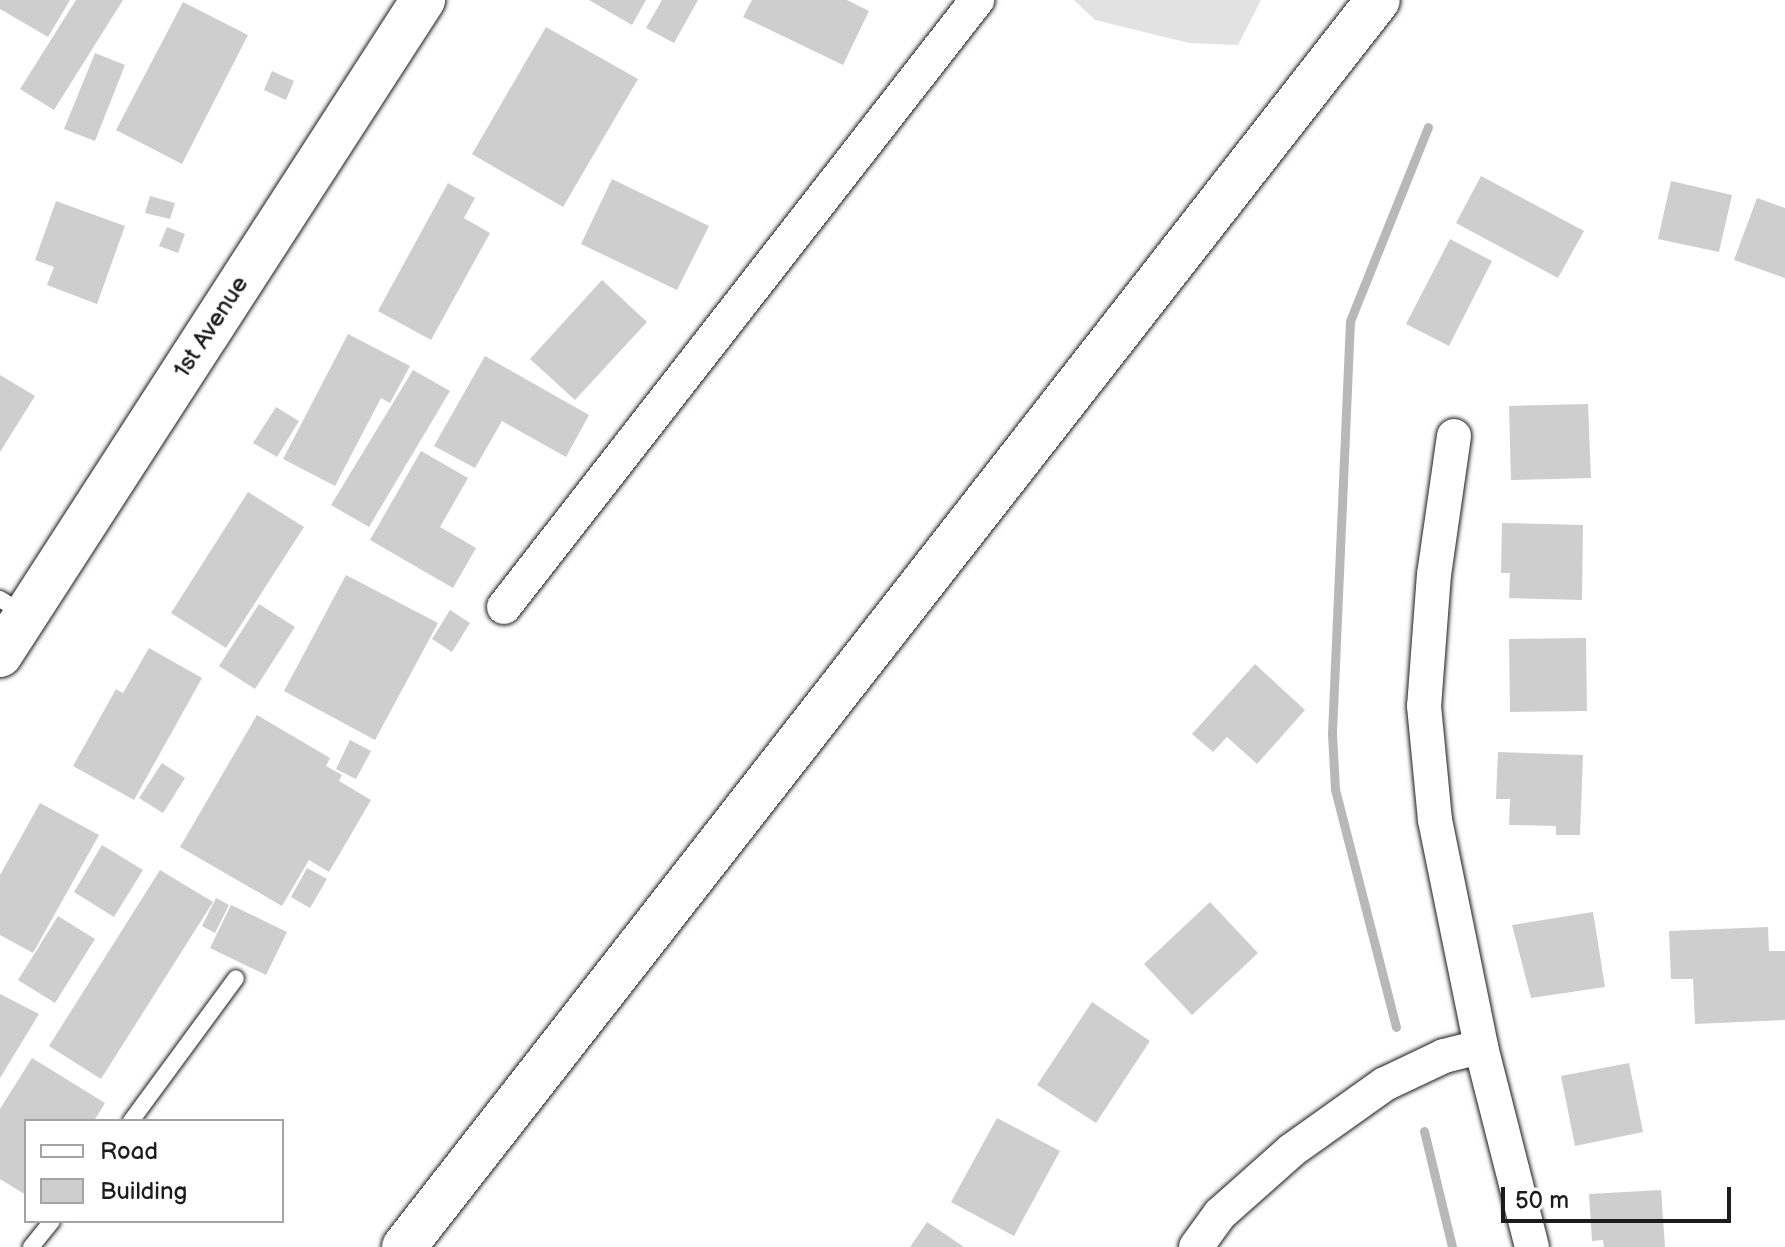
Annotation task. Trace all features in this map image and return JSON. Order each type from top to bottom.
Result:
[{"type":"main road","name":"1st Avenue","points":[[0,655],[13,607],[423,0]]},
{"type":"main road","points":[[404,1247],[1378,0]]},
{"type":"street","points":[[504,607],[977,0]]},
{"type":"street","points":[[1454,436],[1434,574],[1424,706],[1435,820],[1481,1047],[1532,1247]]},
{"type":"street","points":[[1196,1247],[1220,1214],[1292,1150],[1373,1092],[1444,1056],[1481,1047]]},
{"type":"lane","points":[[132,1119],[236,978]]},
{"type":"lane","points":[[31,1247],[50,1223]]},
{"type":"shaded area","points":[[1074,0],[1261,0],[1238,45],[1189,43],[1095,20]]},
{"type":"building","points":[[0,0],[70,0],[48,37],[0,9]]},
{"type":"building","points":[[76,0],[123,0],[54,110],[20,89]]},
{"type":"building","points":[[589,0],[646,0],[632,25]]},
{"type":"building","points":[[662,0],[698,0],[674,43],[646,28]]},
{"type":"building","points":[[752,0],[847,0],[869,11],[843,65],[743,17]]},
{"type":"building","points":[[183,2],[248,35],[182,164],[116,130]]},
{"type":"building","points":[[546,27],[638,79],[563,207],[472,154]]},
{"type":"building","points":[[95,53],[125,65],[95,141],[64,129]]},
{"type":"building","points":[[272,71],[294,81],[286,100],[264,90]]},
{"type":"building","points":[[1481,176],[1584,231],[1558,278],[1456,223]]},
{"type":"building","points":[[612,179],[709,226],[677,290],[581,244]]},
{"type":"building","points":[[1671,181],[1732,195],[1719,252],[1658,239]]},
{"type":"building","points":[[448,183],[475,198],[464,218],[490,233],[431,340],[378,311]]},
{"type":"building","points":[[150,196],[175,203],[170,219],[145,213]]},
{"type":"building","points":[[1757,198],[1785,208],[1785,278],[1734,260]]},
{"type":"building","points":[[56,201],[125,226],[97,304],[47,285],[54,267],[35,260]]},
{"type":"building","points":[[167,227],[185,234],[178,253],[159,246]]},
{"type":"building","points":[[1450,239],[1492,261],[1449,346],[1406,324]]},
{"type":"building","points":[[602,280],[647,322],[575,400],[530,359]]},
{"type":"building","points":[[348,334],[410,366],[390,403],[381,398],[335,486],[283,459]]},
{"type":"building","points":[[485,356],[589,415],[566,457],[502,421],[475,468],[434,446]]},
{"type":"building","points":[[413,370],[450,391],[369,527],[331,505]]},
{"type":"building","points":[[0,375],[35,396],[0,452]]},
{"type":"building","points":[[1588,404],[1591,478],[1511,480],[1509,406]]},
{"type":"building","points":[[276,407],[299,421],[277,457],[253,443]]},
{"type":"building","points":[[421,451],[468,478],[440,527],[476,548],[453,588],[370,540]]},
{"type":"building","points":[[248,492],[304,527],[226,648],[171,613]]},
{"type":"building","points":[[1502,523],[1583,525],[1582,600],[1509,598],[1510,573],[1501,573]]},
{"type":"building","points":[[346,575],[438,623],[375,740],[284,691]]},
{"type":"building","points":[[259,604],[295,627],[255,689],[219,666]]},
{"type":"building","points":[[450,610],[470,623],[452,652],[432,639]]},
{"type":"building","points":[[1586,638],[1587,711],[1510,712],[1509,639]]},
{"type":"building","points":[[149,648],[202,678],[134,800],[73,766],[116,689],[123,693]]},
{"type":"building","points":[[1255,664],[1305,710],[1257,764],[1227,737],[1213,752],[1192,734]]},
{"type":"building","points":[[257,715],[330,758],[326,766],[342,775],[339,781],[371,800],[329,872],[309,860],[282,906],[180,847]]},
{"type":"building","points":[[350,740],[371,751],[356,779],[336,769]]},
{"type":"building","points":[[1498,752],[1583,755],[1580,835],[1556,835],[1556,826],[1509,825],[1510,799],[1496,799]]},
{"type":"building","points":[[162,763],[185,778],[163,813],[139,798]]},
{"type":"building","points":[[40,803],[99,835],[33,953],[0,935],[0,875]]},
{"type":"building","points":[[102,845],[143,870],[114,917],[74,892]]},
{"type":"building","points":[[307,868],[327,879],[310,908],[291,897]]},
{"type":"building","points":[[160,870],[213,902],[101,1079],[49,1046]]},
{"type":"building","points":[[216,898],[229,905],[215,933],[202,926]]},
{"type":"building","points":[[1210,902],[1258,953],[1192,1015],[1144,964]]},
{"type":"building","points":[[231,905],[287,932],[266,975],[210,948]]},
{"type":"building","points":[[1593,912],[1605,987],[1531,998],[1512,925]]},
{"type":"building","points":[[58,916],[95,939],[55,1003],[18,980]]},
{"type":"building","points":[[1768,927],[1769,951],[1785,951],[1785,1020],[1695,1024],[1693,979],[1671,979],[1669,931]]},
{"type":"building","points":[[0,994],[39,1014],[0,1078]]},
{"type":"building","points":[[1092,1002],[1150,1041],[1096,1123],[1037,1085]]},
{"type":"building","points":[[32,1058],[105,1103],[95,1119],[24,1119],[24,1194],[0,1179],[0,1109]]},
{"type":"building","points":[[1629,1063],[1643,1132],[1575,1146],[1561,1076]]},
{"type":"building","points":[[997,1118],[1060,1151],[1014,1236],[951,1202]]},
{"type":"building","points":[[1661,1190],[1665,1247],[1604,1247],[1603,1240],[1592,1241],[1589,1194]]},
{"type":"building","points":[[927,1222],[964,1247],[910,1247]]},
{"type":"waterway","points":[[1396,1027],[1335,789],[1332,733],[1350,321],[1428,127]]},
{"type":"waterway","points":[[1424,1131],[1452,1247]]}]
